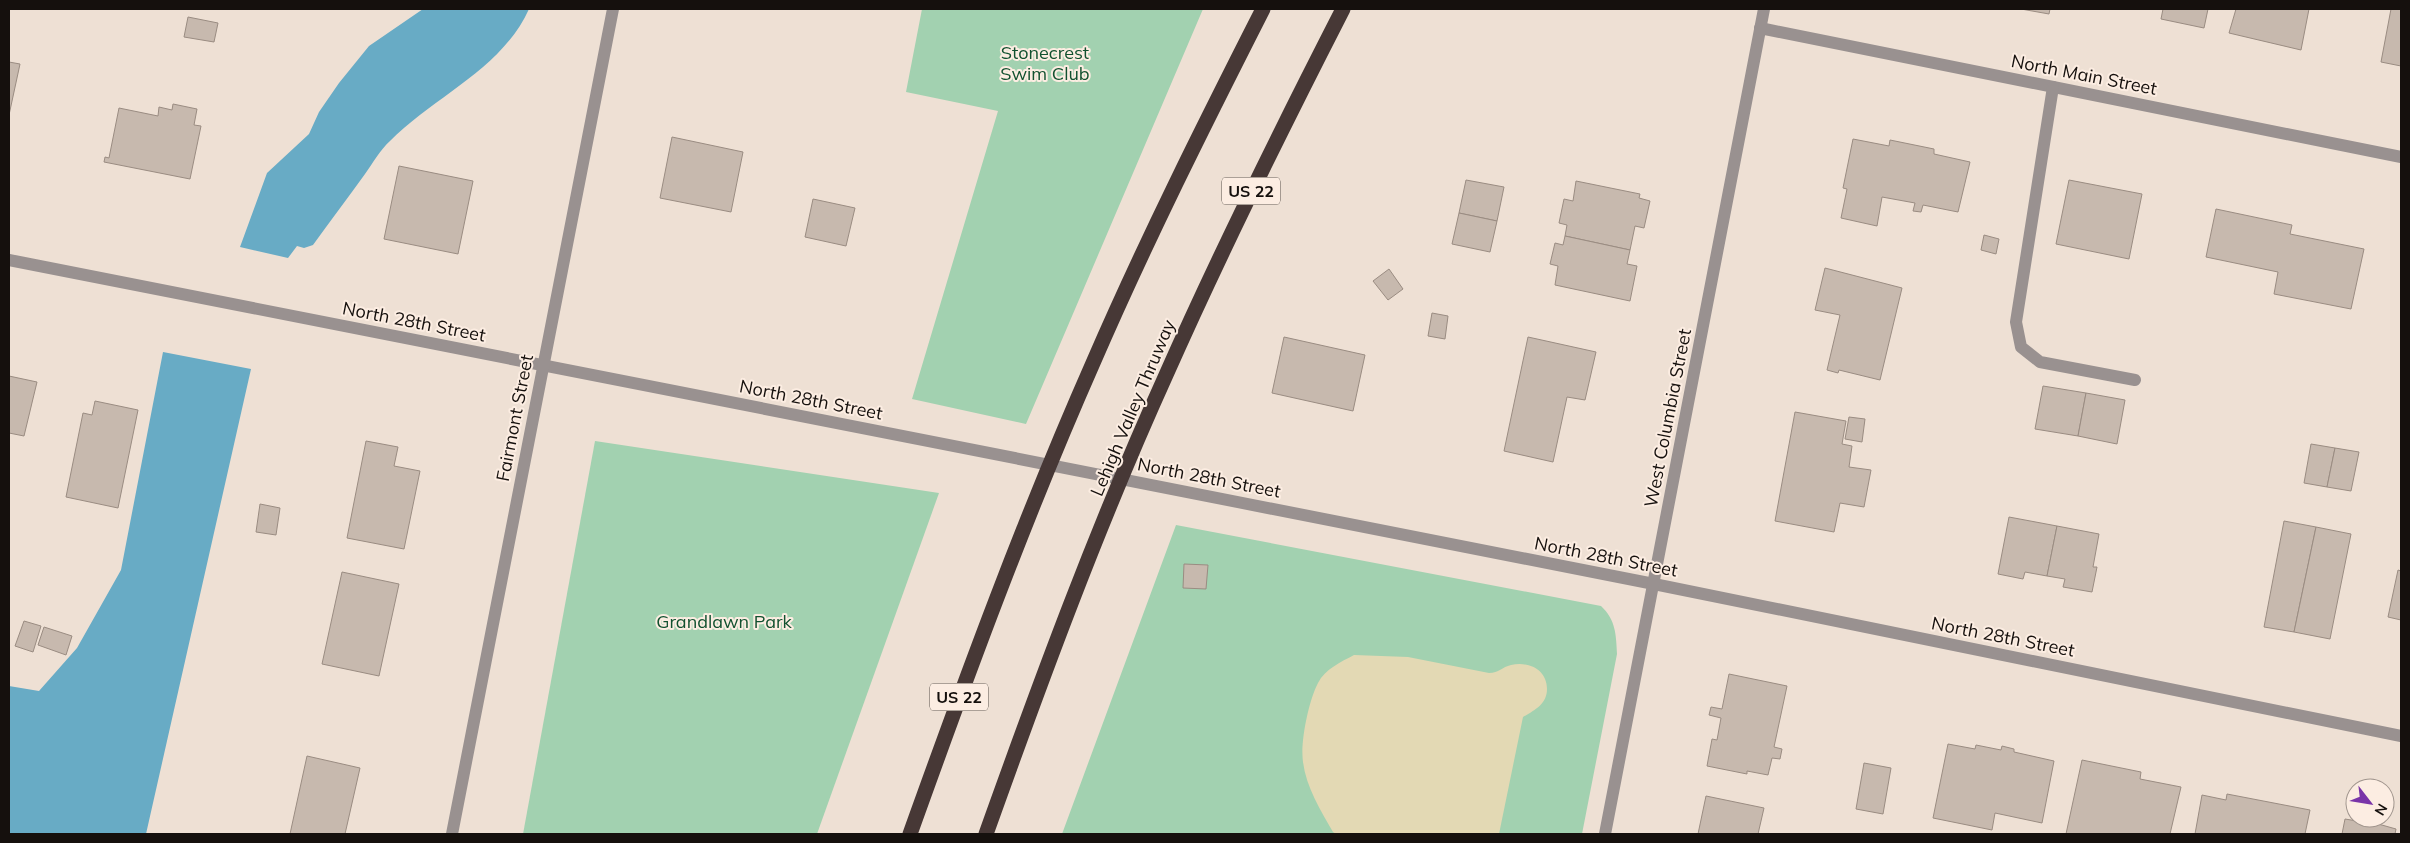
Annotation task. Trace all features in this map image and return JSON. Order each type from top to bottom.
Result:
[{"type":"highway","name":"US 22","points":[[910,834],[959,697],[1093,362],[1201,132],[1263,9]]},
{"type":"highway","name":"Lehigh Valley Thruway","points":[[986,834],[1026,722],[1082,576],[1165,377],[1264,163],[1343,9]]},
{"type":"street","name":"Fairmont Street","points":[[452,834],[613,9]]},
{"type":"street","name":"West Columbia Street","points":[[1605,834],[1764,9]]},
{"type":"street","name":"North Main Street","points":[[1760,28],[2401,157]]},
{"type":"street","points":[[2053,87],[2016,322],[2020,347],[2040,362],[2135,380]]},
{"type":"street","name":"North 28th Street","points":[[9,260],[1654,584],[2401,736]]},
{"type":"green space","name":"Stonecrest Swim Club","points":[[922,9],[1203,9],[1026,424],[912,399],[998,111],[906,92]]},
{"type":"green space","name":"Grandlawn Park","points":[[595,441],[939,493],[817,834],[523,834]]},
{"type":"green space","points":[[1176,525],[1601,606],[1612,622],[1617,654],[1582,834],[1062,834]]},
{"type":"sand","points":[[1354,655],[1408,657],[1489,673],[1511,665],[1524,664],[1536,668],[1540,672],[1546,682],[1545,699],[1540,706],[1523,717],[1499,834],[1336,834],[1333,832],[1307,781],[1302,754],[1304,733],[1311,700],[1321,678],[1334,666]]},
{"type":"water","points":[[423,9],[529,9],[517,30],[502,49],[466,81],[408,125],[386,145],[313,245],[304,248],[297,246],[288,258],[240,247],[267,173],[309,134],[319,112],[339,83],[369,46]]},
{"type":"water","points":[[163,352],[251,369],[146,834],[9,834],[9,686],[39,691],[77,648],[121,570]]},
{"type":"building","points":[[2021,9],[2050,9],[2049,14]]},
{"type":"building","points":[[2163,9],[2208,9],[2204,28],[2161,19]]},
{"type":"building","points":[[2236,9],[2309,9],[2301,50],[2229,33]]},
{"type":"building","points":[[2391,9],[2401,9],[2401,66],[2381,62]]},
{"type":"building","points":[[188,17],[218,23],[214,42],[184,37]]},
{"type":"building","points":[[9,62],[20,64],[9,115]]},
{"type":"building","points":[[173,104],[197,109],[194,125],[201,126],[190,179],[104,162],[105,157],[109,158],[119,108],[158,116],[159,107],[172,110]]},
{"type":"building","points":[[672,137],[743,152],[731,212],[660,198]]},
{"type":"building","points":[[1853,139],[1889,146],[1890,140],[1934,149],[1934,154],[1970,162],[1958,212],[1923,205],[1921,212],[1913,211],[1915,203],[1882,197],[1877,226],[1841,218],[1847,189],[1843,188]]},
{"type":"building","points":[[399,166],[473,181],[458,254],[384,239]]},
{"type":"building","points":[[1466,180],[1504,187],[1497,221],[1459,213]]},
{"type":"building","points":[[2069,180],[2142,194],[2129,259],[2056,244]]},
{"type":"building","points":[[1576,181],[1640,194],[1639,198],[1650,201],[1644,228],[1635,226],[1630,250],[1565,236],[1567,225],[1559,223],[1564,199],[1573,201]]},
{"type":"building","points":[[813,199],[855,208],[846,246],[805,237]]},
{"type":"building","points":[[2216,209],[2292,225],[2290,234],[2364,249],[2351,309],[2274,294],[2278,272],[2206,257]]},
{"type":"building","points":[[1459,213],[1497,221],[1490,252],[1452,244]]},
{"type":"building","points":[[1984,235],[1999,239],[1996,254],[1981,250]]},
{"type":"building","points":[[1565,236],[1630,250],[1627,264],[1637,266],[1630,301],[1555,285],[1558,266],[1550,264],[1555,243],[1563,245]]},
{"type":"building","points":[[1825,268],[1902,288],[1880,380],[1839,370],[1838,373],[1827,370],[1840,315],[1815,310]]},
{"type":"building","points":[[1389,269],[1403,289],[1388,300],[1373,281]]},
{"type":"building","points":[[1432,313],[1448,316],[1445,339],[1428,336]]},
{"type":"building","points":[[1284,337],[1365,355],[1353,411],[1272,393]]},
{"type":"building","points":[[1528,337],[1596,352],[1585,400],[1567,397],[1553,462],[1504,451]]},
{"type":"building","points":[[9,376],[37,382],[24,436],[9,433]]},
{"type":"building","points":[[2043,386],[2086,393],[2078,436],[2035,429]]},
{"type":"building","points":[[2086,393],[2125,400],[2117,444],[2078,436]]},
{"type":"building","points":[[95,401],[138,410],[118,508],[66,497],[83,413],[92,415]]},
{"type":"building","points":[[1795,412],[1846,421],[1842,444],[1852,446],[1849,467],[1871,470],[1864,507],[1840,503],[1834,532],[1775,521]]},
{"type":"building","points":[[1849,417],[1865,419],[1862,442],[1845,439]]},
{"type":"building","points":[[366,441],[398,447],[394,466],[420,471],[404,549],[347,538]]},
{"type":"building","points":[[2311,444],[2335,448],[2327,487],[2304,483]]},
{"type":"building","points":[[2335,448],[2359,452],[2351,491],[2327,487]]},
{"type":"building","points":[[260,504],[280,508],[276,535],[256,532]]},
{"type":"building","points":[[2009,517],[2057,526],[2047,576],[2025,572],[2023,579],[1998,574]]},
{"type":"building","points":[[2284,521],[2316,527],[2294,632],[2264,627]]},
{"type":"building","points":[[2057,526],[2099,534],[2093,567],[2097,567],[2092,592],[2063,587],[2065,579],[2047,576]]},
{"type":"building","points":[[2316,527],[2351,534],[2330,639],[2294,632]]},
{"type":"building","points":[[1184,564],[1208,565],[1206,589],[1183,588]]},
{"type":"building","points":[[2398,570],[2401,571],[2401,620],[2388,617]]},
{"type":"building","points":[[342,572],[399,584],[379,676],[322,664]]},
{"type":"building","points":[[24,621],[41,626],[33,652],[15,646]]},
{"type":"building","points":[[44,627],[72,636],[66,655],[38,645]]},
{"type":"building","points":[[1729,674],[1787,686],[1774,747],[1782,749],[1780,759],[1772,758],[1768,775],[1747,771],[1747,774],[1707,766],[1712,739],[1717,740],[1721,718],[1709,715],[1711,707],[1722,709]]},
{"type":"building","points":[[1948,744],[1975,749],[1976,745],[2001,750],[2002,746],[2014,749],[2014,752],[2054,761],[2042,823],[1995,813],[1992,830],[1933,818]]},
{"type":"building","points":[[307,756],[360,768],[345,834],[290,834]]},
{"type":"building","points":[[2082,760],[2141,772],[2140,779],[2181,787],[2170,834],[2066,834]]},
{"type":"building","points":[[1864,763],[1891,768],[1883,814],[1856,809]]},
{"type":"building","points":[[2227,794],[2310,810],[2305,834],[2195,834],[2202,795],[2226,800]]},
{"type":"building","points":[[1706,796],[1764,808],[1758,834],[1698,834]]},
{"type":"building","points":[[2345,819],[2345,828],[2396,829],[2395,834],[2342,834]]}]
